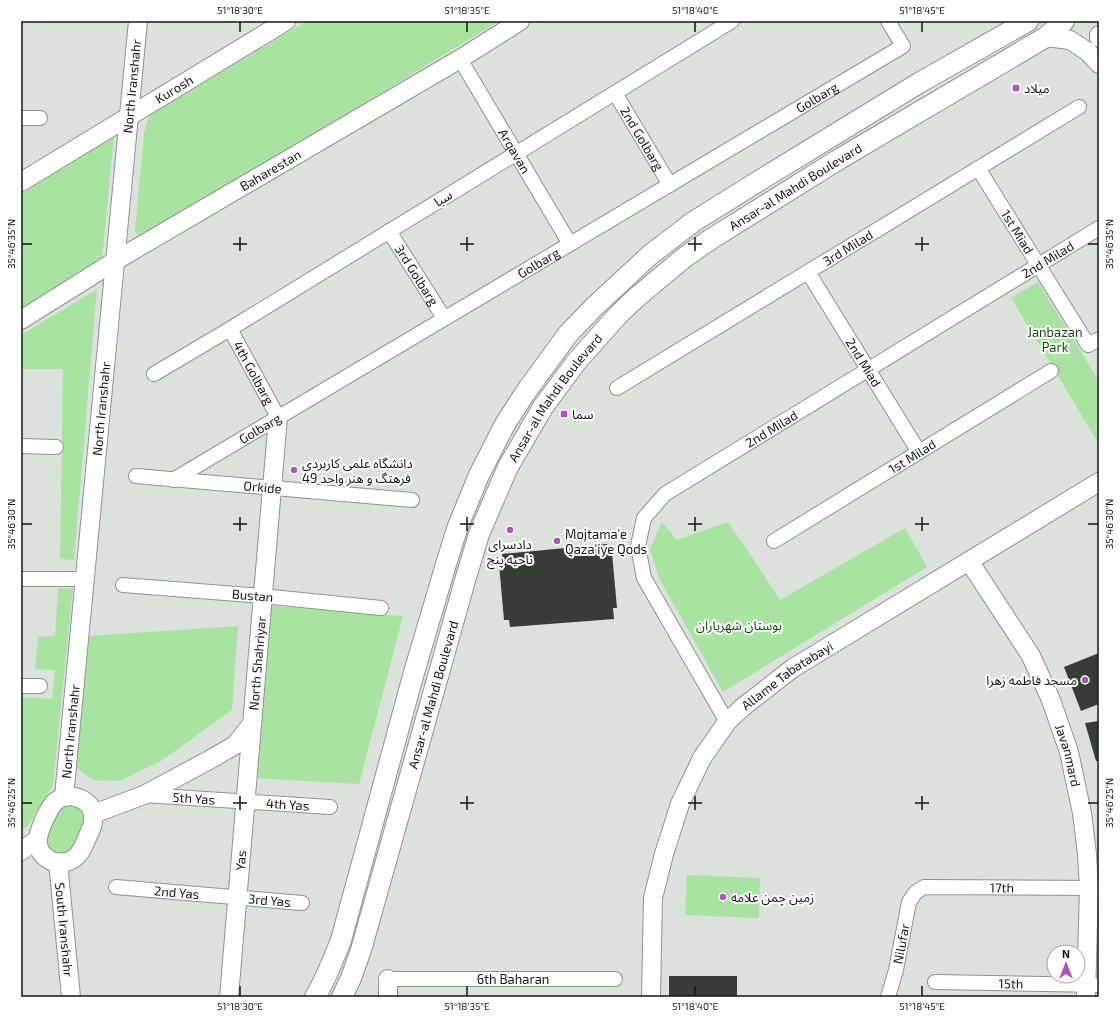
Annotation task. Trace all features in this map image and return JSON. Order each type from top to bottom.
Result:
[{"type":"main road","name":"Ansar-al Mahdi Boulevard","points":[[315,997],[322,986],[341,940],[417,661],[458,526],[479,476],[504,426],[525,393],[568,334],[650,254],[693,222],[912,87],[1028,21]]},
{"type":"main road","name":"Ansar-al Mahdi Boulevard","points":[[342,997],[351,978],[361,950],[381,883],[457,606],[479,534],[508,467],[543,407],[561,381],[618,315],[685,257],[711,239],[841,158],[1046,37],[1064,21]]},
{"type":"street","name":"North Iranshahr","points":[[64,797],[138,21]]},
{"type":"street","name":"Kurosh","points":[[21,182],[286,21]]},
{"type":"street","name":"Baharestan","points":[[21,320],[115,261],[460,59],[520,21]]},
{"type":"street","name":"سبا","points":[[154,374],[230,329],[732,21]]},
{"type":"street","name":"Golbarg","points":[[173,480],[903,46],[888,21]]},
{"type":"street","points":[[1046,37],[1070,40],[1088,52],[1099,64]]},
{"type":"street","name":"Arqavan","points":[[460,59],[570,244]]},
{"type":"street","name":"2nd Golbarg","points":[[615,93],[670,184]]},
{"type":"street","name":"3rd Milad","points":[[617,388],[1079,107]]},
{"type":"street","points":[[21,118],[40,118]]},
{"type":"street","name":"1st Miad","points":[[978,168],[1038,265],[1094,342]]},
{"type":"street","name":"2nd Milad","points":[[727,722],[644,578],[638,546],[644,518],[665,494],[1099,228]]},
{"type":"street","name":"3rd Golbarg","points":[[389,231],[444,318]]},
{"type":"street","name":"2nd Miad","points":[[808,272],[919,452]]},
{"type":"street","name":"4th Golbarg","points":[[230,329],[278,417]]},
{"type":"street","name":"1st Milad","points":[[774,541],[1051,371]]},
{"type":"street","name":"North Shahriyar","points":[[93,814],[144,795],[211,759],[235,744],[252,724],[278,417]]},
{"type":"street","points":[[21,446],[56,446]]},
{"type":"street","name":"Orkide","points":[[136,476],[412,500]]},
{"type":"street","name":"Allame Tabatabayi","points":[[651,997],[653,898],[664,854],[683,797],[702,758],[727,722],[743,707],[793,668],[1099,482]]},
{"type":"street","name":"Javanmard","points":[[969,561],[1031,656],[1051,700],[1069,752],[1082,813],[1087,854],[1094,888],[1091,989]]},
{"type":"street","points":[[21,579],[85,579]]},
{"type":"street","name":"Bustan","points":[[123,585],[262,596],[381,608]]},
{"type":"street","points":[[21,686],[40,686]]},
{"type":"street","name":"Yas","points":[[228,997],[252,724]]},
{"type":"street","name":"5th Yas","points":[[144,795],[245,802]]},
{"type":"street","points":[[73,796],[86,802],[91,808],[93,814],[91,829],[80,852],[75,858],[69,861],[54,862],[42,854],[37,840],[38,833],[53,803],[64,797],[73,796]]},
{"type":"street","name":"4th Yas","points":[[245,802],[330,807]]},
{"type":"street","points":[[21,851],[37,840]]},
{"type":"street","name":"South Iranshahr","points":[[58,862],[71,997]]},
{"type":"street","name":"2nd Yas","points":[[116,887],[237,897]]},
{"type":"street","name":"17th","points":[[916,892],[924,887],[1094,888]]},
{"type":"street","name":"Nilufar","points":[[888,997],[896,970],[909,902],[916,892]]},
{"type":"street","name":"3rd Yas","points":[[237,897],[302,903]]},
{"type":"street","points":[[388,979],[388,997]]},
{"type":"street","name":"6th Baharan","points":[[388,979],[615,979]]},
{"type":"street","name":"15th","points":[[935,982],[1091,989]]},
{"type":"green space","points":[[307,21],[499,21],[140,240],[135,230],[144,133],[149,116]]},
{"type":"green space","points":[[114,136],[102,260],[21,310],[21,194]]},
{"type":"green space","name":"Janbazan Park","points":[[1038,282],[1099,381],[1099,444],[1011,298]]},
{"type":"green space","points":[[97,289],[74,560],[60,559],[63,369],[21,369],[21,335]]},
{"type":"green space","name":"بوستان شهریاران","points":[[662,522],[677,540],[728,522],[780,600],[905,528],[927,567],[723,692],[659,578],[650,549]]},
{"type":"green space","points":[[58,588],[73,588],[53,785],[28,826],[21,830],[21,697],[52,699],[55,670],[35,669],[38,637],[55,636]]},
{"type":"green space","points":[[271,606],[403,616],[359,784],[253,778]]},
{"type":"green space","points":[[238,626],[232,710],[161,761],[119,781],[93,780],[74,766],[89,636]]},
{"type":"green space","points":[[67,800],[89,813],[77,850],[63,858],[44,846],[57,806]]},
{"type":"green space","name":"زمین چمن علامه","points":[[687,875],[760,878],[759,918],[685,915]]},
{"type":"building","points":[[607,544],[608,553],[612,553],[617,608],[613,608],[614,619],[510,627],[509,620],[504,620],[499,564],[503,563],[502,554]]},
{"type":"building","points":[[1099,653],[1099,704],[1081,711],[1064,667]]},
{"type":"building","points":[[1099,721],[1099,761],[1096,761],[1085,723]]},
{"type":"building","points":[[669,976],[737,976],[737,997],[669,997]]},
{"type":"place","name":"میلاد","points":[[1016,88]]},
{"type":"place","name":"سما","points":[[564,414]]},
{"type":"place","name":"دانشگاه علمی کاربردی فرهتگ و هنر واحد 49","points":[[294,470]]},
{"type":"place","name":"دادسرای ناحیه پنج","points":[[510,530]]},
{"type":"place","name":"Mojtama'e Qaza'iye Qods","points":[[557,541]]},
{"type":"place","name":"مسجد فاطمه زهرا","points":[[1085,680]]},
{"type":"place","name":"زمین چمن علامه","points":[[723,897]]}]
